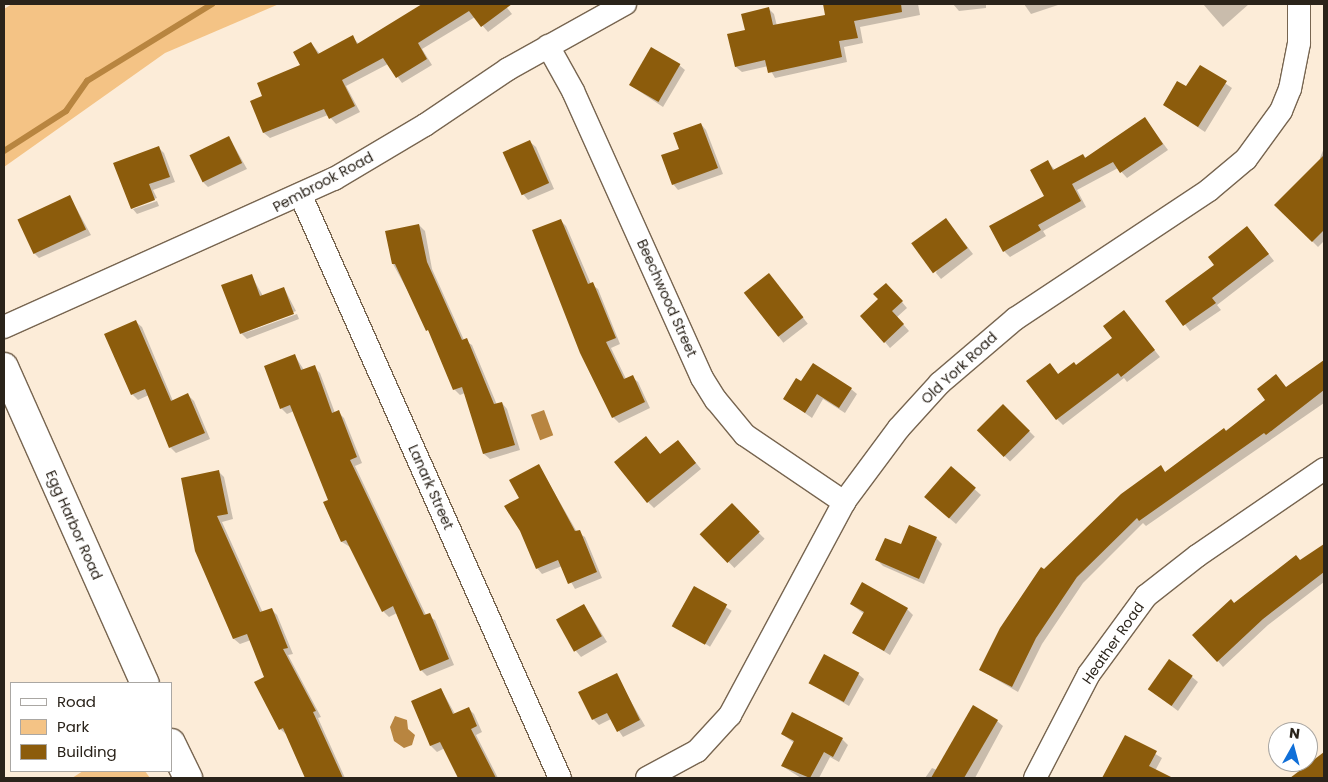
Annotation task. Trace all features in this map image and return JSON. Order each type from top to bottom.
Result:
[{"type":"main road","name":"Egg Harbor Road","points":[[4,367],[145,682]]},
{"type":"main road","points":[[172,745],[188,778]]},
{"type":"street","name":"Pembrook Road","points":[[4,327],[302,196],[425,125],[548,46],[625,4]]},
{"type":"street","name":"Old York Road","points":[[647,778],[697,751],[730,715],[844,502],[899,428],[940,384],[988,339],[1209,190],[1246,159],[1281,111],[1290,89],[1299,43],[1299,4]]},
{"type":"street","name":"Beechwood Street","points":[[548,46],[573,91],[702,378],[716,400],[746,435],[844,502]]},
{"type":"street","name":"Lanark Street","points":[[302,196],[560,778]]},
{"type":"street","name":"Heather Road","points":[[1035,778],[1089,674],[1146,596],[1197,556],[1324,469]]},
{"type":"green space","points":[[12,4],[279,4],[165,53],[4,167],[4,9]]},
{"type":"green space","points":[[81,772],[146,772],[150,778],[72,778]]},
{"type":"shaded area","points":[[544,410],[553,435],[540,440],[531,415]]},
{"type":"shaded area","points":[[395,716],[407,720],[408,729],[415,735],[412,745],[404,748],[394,741],[390,727]]},
{"type":"building","points":[[422,4],[512,4],[481,27],[469,11],[418,43],[427,59],[396,78],[383,58],[342,80],[355,106],[329,119],[324,109],[263,133],[250,101],[262,96],[257,83],[300,65],[293,52],[311,42],[318,54],[353,35],[357,44]]},
{"type":"building","points":[[823,4],[901,4],[902,12],[854,21],[858,38],[839,41],[842,57],[768,73],[765,60],[735,67],[727,34],[745,30],[741,14],[769,7],[773,25],[825,15]]},
{"type":"building","points":[[651,47],[680,64],[658,102],[629,85]]},
{"type":"building","points":[[1200,65],[1227,81],[1198,127],[1163,105],[1177,81],[1186,86]]},
{"type":"building","points":[[1145,117],[1163,144],[1120,173],[1113,162],[1072,184],[1081,201],[1038,225],[1041,230],[1003,252],[989,226],[1044,196],[1030,170],[1048,160],[1053,170],[1083,154],[1085,158]]},
{"type":"building","points":[[701,123],[718,168],[672,185],[661,155],[679,149],[673,133]]},
{"type":"building","points":[[229,136],[242,163],[203,182],[189,155]]},
{"type":"building","points":[[530,140],[549,183],[522,195],[503,152]]},
{"type":"building","points":[[159,146],[170,177],[149,184],[155,200],[131,209],[113,163]]},
{"type":"building","points":[[1324,155],[1324,230],[1312,242],[1274,205]]},
{"type":"building","points":[[70,195],[86,229],[33,254],[17,220]]},
{"type":"building","points":[[946,218],[968,248],[933,273],[911,243]]},
{"type":"building","points":[[561,219],[588,284],[593,282],[616,338],[606,342],[624,379],[633,375],[645,402],[612,418],[580,353],[532,230]]},
{"type":"building","points":[[419,224],[427,262],[462,340],[467,338],[494,404],[502,402],[515,445],[483,454],[462,387],[453,390],[428,330],[426,331],[395,264],[392,264],[385,231]]},
{"type":"building","points":[[1247,226],[1269,254],[1212,298],[1216,303],[1183,326],[1165,301],[1214,265],[1208,257]]},
{"type":"building","points":[[769,273],[803,317],[778,337],[744,293]]},
{"type":"building","points":[[252,274],[260,296],[284,287],[294,314],[240,334],[221,285]]},
{"type":"building","points":[[886,283],[903,301],[892,311],[904,324],[884,343],[860,316],[878,299],[873,294]]},
{"type":"building","points":[[1124,310],[1155,350],[1121,377],[1118,373],[1056,420],[1026,381],[1050,363],[1058,374],[1074,362],[1076,365],[1112,338],[1103,326]]},
{"type":"building","points":[[136,320],[171,401],[188,393],[205,433],[169,448],[145,389],[131,395],[104,334]]},
{"type":"building","points":[[295,354],[301,370],[315,365],[332,413],[339,410],[357,457],[350,460],[424,615],[430,613],[449,659],[420,671],[393,606],[382,612],[346,540],[341,542],[323,502],[328,500],[290,405],[280,409],[264,366]]},
{"type":"building","points":[[1324,360],[1324,390],[1266,435],[1264,433],[1139,521],[1137,518],[1077,577],[1036,638],[1012,687],[979,670],[1000,628],[1041,567],[1044,569],[1121,494],[1161,465],[1165,472],[1224,428],[1226,431],[1265,400],[1257,389],[1276,374],[1286,387]]},
{"type":"building","points":[[813,363],[852,388],[839,408],[817,394],[805,413],[783,399],[796,378],[801,381]]},
{"type":"building","points":[[1003,404],[1030,431],[1004,457],[977,430]]},
{"type":"building","points":[[646,436],[660,454],[678,440],[696,463],[647,503],[614,462]]},
{"type":"building","points":[[539,464],[575,531],[580,530],[597,572],[568,584],[558,560],[536,569],[520,531],[504,506],[519,498],[509,480]]},
{"type":"building","points":[[951,466],[976,488],[949,519],[924,497]]},
{"type":"building","points":[[219,470],[228,514],[217,516],[260,612],[272,608],[288,648],[283,649],[316,711],[313,712],[343,778],[305,778],[283,728],[279,730],[254,682],[264,677],[247,634],[233,639],[195,551],[181,478]]},
{"type":"building","points":[[732,503],[760,532],[727,563],[700,534]]},
{"type":"building","points":[[909,525],[937,537],[919,579],[875,560],[885,538],[901,544]]},
{"type":"building","points":[[1324,544],[1324,572],[1263,619],[1217,662],[1192,635],[1231,599],[1234,603],[1296,555],[1300,560]]},
{"type":"building","points":[[862,582],[908,608],[884,651],[852,633],[864,612],[850,604]]},
{"type":"building","points":[[694,586],[727,604],[705,645],[672,626]]},
{"type":"building","points":[[584,604],[602,636],[574,652],[556,620]]},
{"type":"building","points":[[824,654],[859,673],[844,702],[809,683]]},
{"type":"building","points":[[1169,659],[1193,676],[1172,706],[1148,689]]},
{"type":"building","points":[[617,673],[640,720],[617,732],[607,713],[592,720],[578,692]]},
{"type":"building","points":[[441,688],[453,714],[469,707],[477,726],[471,729],[496,778],[458,778],[440,742],[430,746],[411,701]]},
{"type":"building","points":[[973,705],[998,720],[964,778],[931,778]]},
{"type":"building","points":[[792,712],[843,738],[833,757],[824,752],[810,778],[781,766],[794,741],[781,734]]},
{"type":"building","points":[[1125,735],[1157,751],[1149,766],[1173,778],[1102,778]]},
{"type":"building","points":[[1324,752],[1324,778],[1290,778],[1298,772],[1318,772],[1318,757]]},
{"type":"waterway","points":[[4,151],[66,111],[87,81],[212,4]]}]
